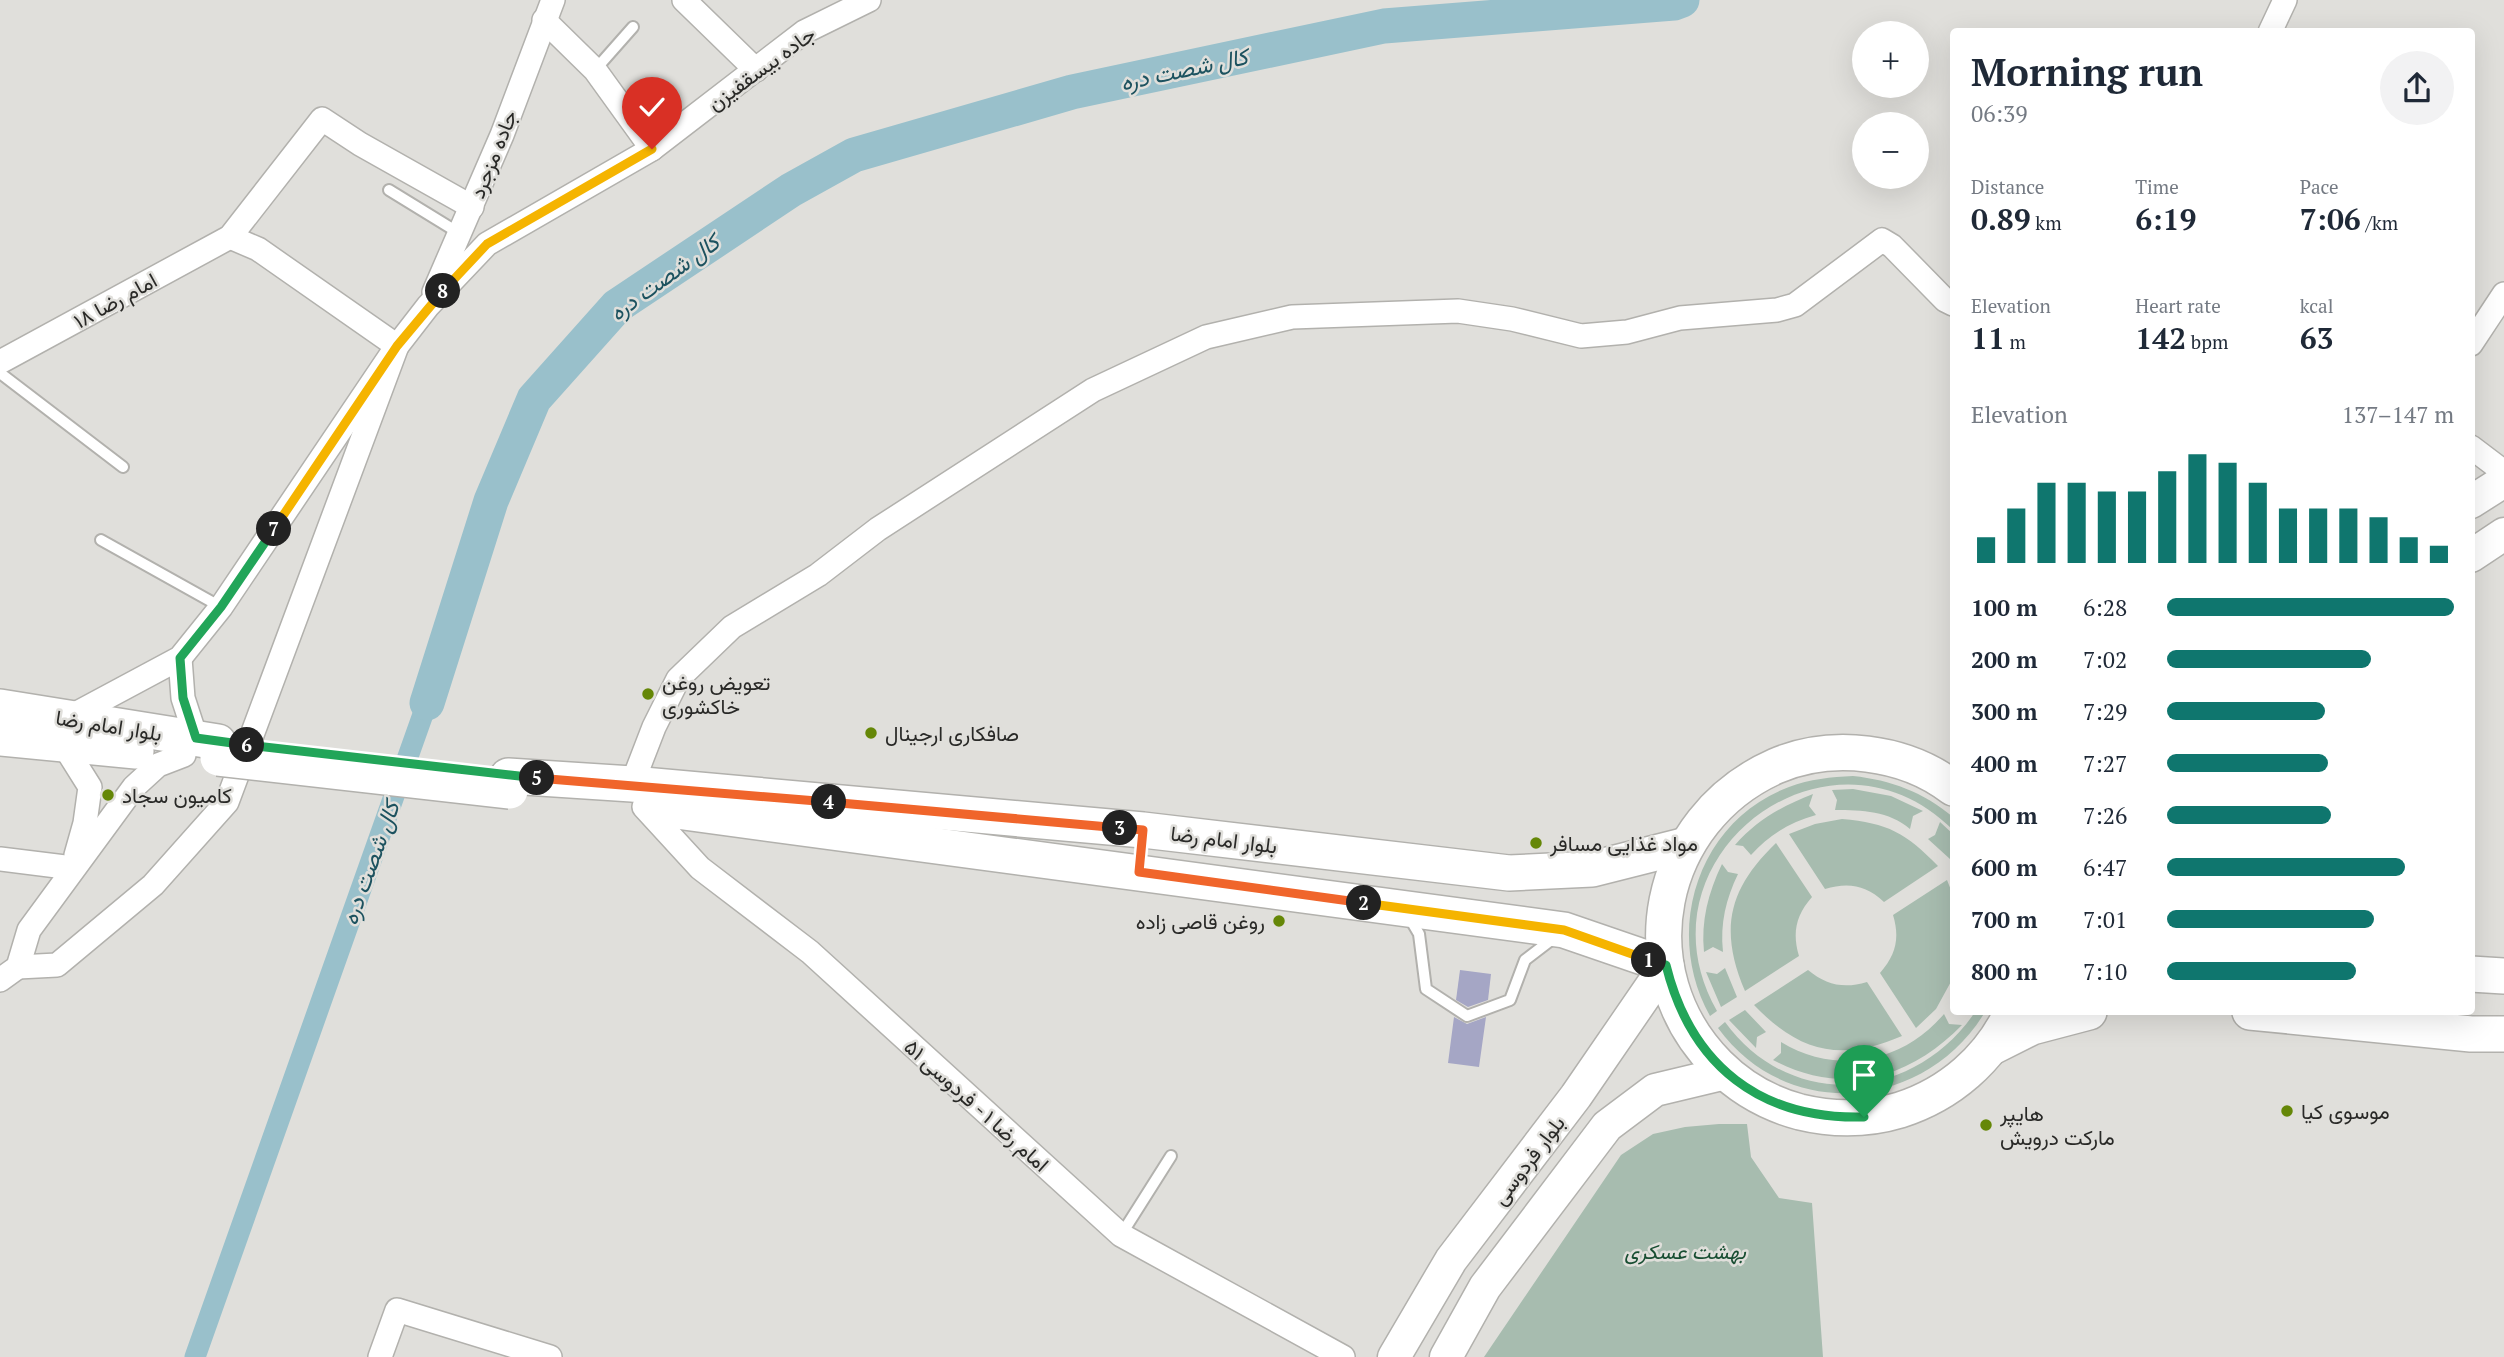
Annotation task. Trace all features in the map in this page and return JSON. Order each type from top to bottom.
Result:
[{"type":"main road","points":[[2475,499],[2504,481]]},
{"type":"main road","points":[[2475,553],[2504,534]]},
{"type":"main road","name":"بلوار امام رضا","points":[[0,707],[66,731],[509,784],[1143,830],[1509,873],[1592,869],[1687,845]]},
{"type":"main road","name":"بلوار امام رضا","points":[[0,738],[66,731]]},
{"type":"main road","points":[[1950,784],[1901,761],[1852,753],[1803,757],[1768,770],[1735,789],[1700,824],[1687,845],[1668,891],[1663,941],[1672,990],[1687,1024],[1708,1055],[1726,1073],[1745,1088],[1790,1109],[1815,1115],[1864,1117],[1913,1106],[1935,1095],[1966,1073],[1992,1047],[2010,1015]]},
{"type":"main road","name":"بلوار امام رضا","points":[[638,795],[1139,872],[1564,930],[1666,965]]},
{"type":"main road","points":[[1139,872],[1143,830]]},
{"type":"main road","name":"بلوار فردوسی","points":[[1394,1357],[1451,1260],[1576,1096],[1666,965]]},
{"type":"main road","points":[[2475,974],[2504,976]]},
{"type":"main road","points":[[1992,1047],[2032,1027],[2078,1015]]},
{"type":"main road","points":[[2280,1015],[2472,1034],[2504,1034]]},
{"type":"main road","name":"بلوار فردوسی","points":[[1446,1357],[1485,1287],[1607,1126],[1655,1090],[1726,1073]]},
{"type":"street","points":[[684,0],[756,70]]},
{"type":"street","name":"جاده بیسقفیزن","points":[[180,658],[221,607],[397,346],[428,306],[487,244],[652,149],[804,33],[869,0]]},
{"type":"street","points":[[2272,28],[2285,0]]},
{"type":"street","points":[[549,10],[652,149]]},
{"type":"street","name":"جاده مزجرد","points":[[428,306],[502,135],[549,10]]},
{"type":"street","points":[[9,973],[57,965],[153,885],[227,802],[397,346],[258,249],[230,237],[322,119],[360,144],[472,206]]},
{"type":"street","name":"امام رضا ۱۸","points":[[0,362],[230,237]]},
{"type":"street","points":[[638,795],[654,727],[678,679],[732,627],[818,575],[878,529],[1093,390],[1206,337],[1292,317],[1458,311],[1512,319],[1581,336],[1627,332],[1680,318],[1777,310],[1795,305],[1882,240],[1892,246],[1950,302]]},
{"type":"street","points":[[2475,338],[2504,294]]},
{"type":"street","points":[[2475,450],[2504,472]]},
{"type":"street","points":[[9,973],[29,930],[134,788],[158,765],[204,748],[183,698],[180,658],[66,731],[90,787],[85,823],[73,868]]},
{"type":"street","name":"امام رضا ۱ - فردوسی ۵۱","points":[[638,795],[700,868],[810,952],[1121,1235],[1343,1357]]},
{"type":"street","points":[[0,859],[73,868]]},
{"type":"street","points":[[380,1357],[397,1310],[550,1357]]},
{"type":"lane","points":[[595,70],[634,27]]},
{"type":"lane","points":[[389,190],[459,233]]},
{"type":"lane","points":[[0,373],[123,467]]},
{"type":"lane","points":[[101,540],[221,607]]},
{"type":"lane","points":[[1404,908],[1419,934],[1426,989],[1467,1016],[1510,1000],[1525,960],[1564,930]]},
{"type":"lane","points":[[1121,1235],[1171,1156]]},
{"type":"green space","points":[[1853,776],[1893,784],[1942,808],[1950,815],[1950,828],[1904,796],[1852,784],[1801,792],[1756,817],[1721,854],[1700,901],[1697,954],[1717,1011],[1710,1016],[1696,983],[1690,950],[1690,916],[1697,883],[1711,852],[1731,825],[1757,803],[1797,784]]},
{"type":"green space","points":[[1853,789],[1891,796],[1923,811],[1913,816],[1910,829],[1884,815],[1835,810],[1837,800],[1832,790]]},
{"type":"green space","points":[[1813,794],[1809,806],[1816,815],[1780,830],[1751,855],[1743,846],[1735,845],[1752,828],[1771,815]]},
{"type":"green space","points":[[1842,819],[1872,823],[1895,832],[1916,845],[1938,866],[1884,902],[1856,886],[1825,889],[1789,834],[1815,824]]},
{"type":"green space","points":[[1940,822],[1950,831],[1950,859],[1928,839],[1935,835]]},
{"type":"green space","points":[[1776,843],[1812,897],[1802,911],[1797,925],[1799,956],[1745,991],[1732,949],[1733,911],[1747,877]]},
{"type":"green space","points":[[1722,864],[1728,872],[1738,874],[1725,912],[1723,952],[1713,947],[1704,952],[1707,907]]},
{"type":"green space","points":[[1947,880],[1950,888],[1950,983],[1936,1009],[1916,1028],[1880,973],[1890,960],[1895,946],[1893,915]]},
{"type":"green space","points":[[1725,968],[1737,997],[1721,1007],[1706,972],[1717,974]]},
{"type":"green space","points":[[1808,970],[1836,984],[1867,982],[1902,1036],[1860,1049],[1822,1048],[1788,1034],[1754,1005]]},
{"type":"green space","points":[[1745,1010],[1766,1032],[1757,1037],[1756,1048],[1729,1020]]},
{"type":"green space","points":[[1944,1014],[1949,1024],[1962,1025],[1926,1055],[1883,1075],[1886,1067],[1881,1056],[1915,1040]]},
{"type":"green space","points":[[1972,1015],[1983,1015],[1959,1045],[1928,1069],[1893,1085],[1856,1093],[1818,1091],[1781,1080],[1747,1059],[1718,1028],[1725,1022],[1752,1051],[1783,1071],[1817,1082],[1852,1084],[1887,1078],[1920,1064],[1950,1042]]},
{"type":"green space","points":[[1781,1042],[1818,1058],[1859,1061],[1856,1070],[1861,1079],[1816,1076],[1773,1060],[1781,1053]]},
{"type":"green space","name":"بهشت عسکری","points":[[1747,1124],[1751,1157],[1779,1198],[1812,1203],[1823,1357],[1484,1357],[1621,1155],[1653,1134],[1685,1127]]},
{"type":"building","points":[[1460,970],[1491,974],[1488,1000],[1468,1007],[1456,1000]]},
{"type":"building","points":[[1454,1017],[1467,1024],[1486,1017],[1479,1067],[1448,1063]]},
{"type":"waterway","name":"کال شصت دره","points":[[427,703],[491,501],[534,399],[617,306],[791,190],[854,155],[1072,92],[1384,26],[1674,3],[1682,0]]},
{"type":"waterway","name":"کال شصت دره","points":[[195,1357],[427,703]]},
{"type":"place","name":"تعویض روغن خاکشوری","points":[[648,694]]},
{"type":"place","name":"صافکاری ارجینال","points":[[871,733]]},
{"type":"place","name":"کامیون سجاد","points":[[108,795]]},
{"type":"place","name":"مواد غذایی مسافر","points":[[1536,843]]},
{"type":"place","name":"روغن قاصی زاده","points":[[1279,921]]},
{"type":"place","name":"موسوی کیا","points":[[2287,1111]]},
{"type":"place","name":"هایپر مارکت درویش","points":[[1986,1125]]},
{"type":"route","points":[[652,149],[487,244],[428,306],[397,346],[221,607],[180,658],[183,698],[196,738],[508,776],[632,784],[1143,830],[1139,872],[1564,930],[1666,965],[1672,990],[1693,1035],[1708,1055],[1745,1088],[1790,1109],[1839,1118],[1864,1117]]}]
